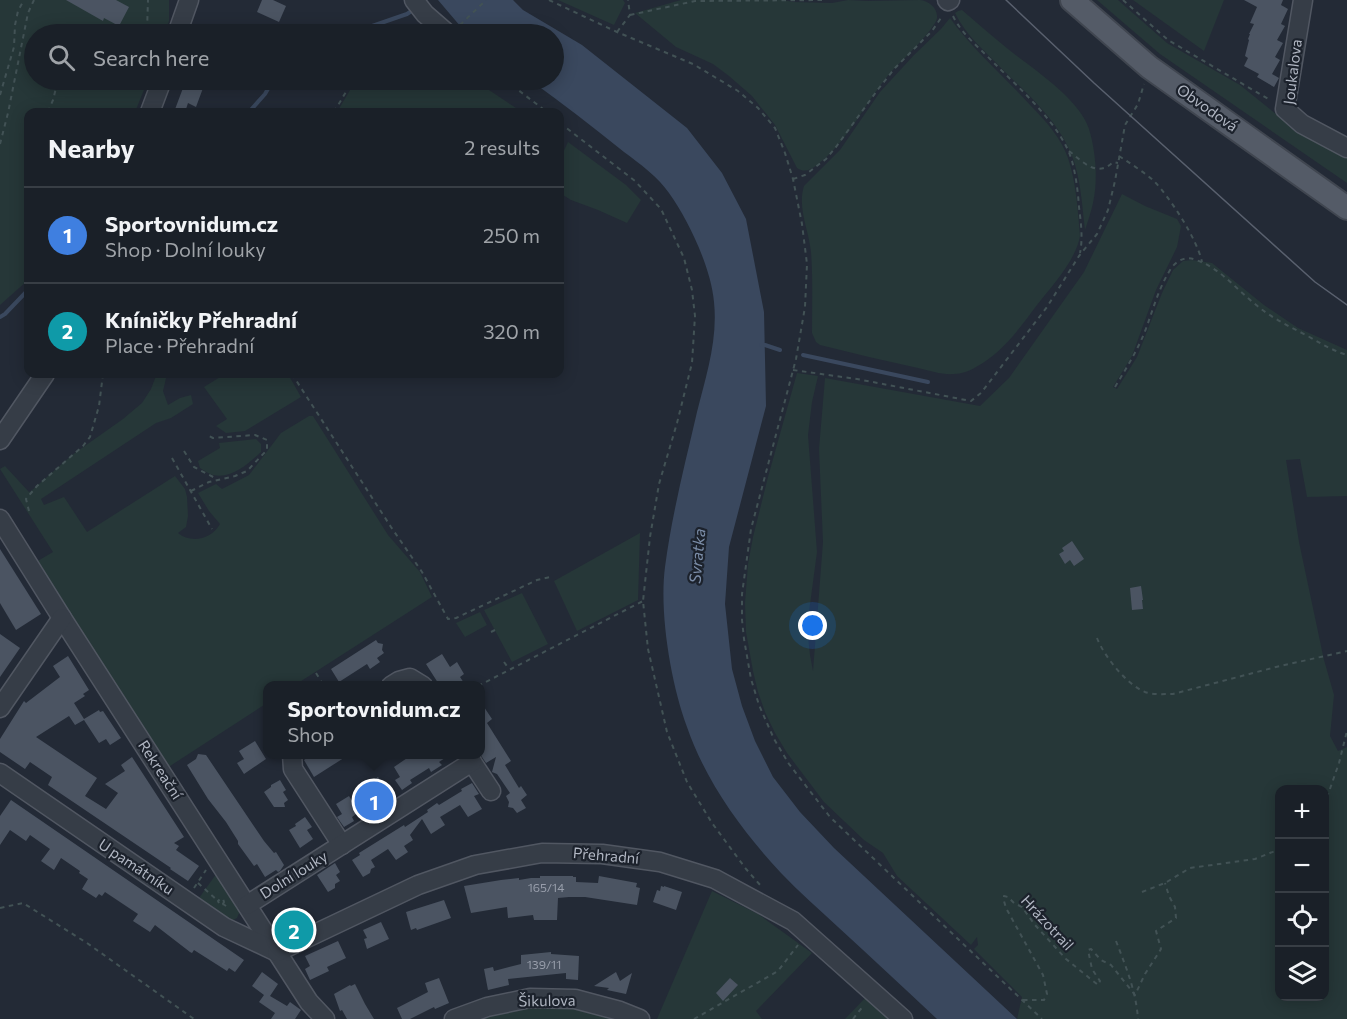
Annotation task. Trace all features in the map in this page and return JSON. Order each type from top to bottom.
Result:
[{"type":"main road","name":"Obvodová","points":[[1072,0],[1149,67],[1347,208]]},
{"type":"street","points":[[181,24],[189,0]]},
{"type":"street","points":[[414,0],[425,14],[441,24]]},
{"type":"street","name":"Joukalova","points":[[1303,0],[1286,109],[1302,124],[1347,147]]},
{"type":"street","points":[[152,108],[158,90]]},
{"type":"street","points":[[0,440],[42,378]]},
{"type":"street","name":"Rekreační","points":[[0,519],[309,1002],[325,1019]]},
{"type":"street","points":[[0,708],[62,618]]},
{"type":"street","points":[[399,681],[410,678],[415,681]]},
{"type":"street","name":"Dolní louky","points":[[292,759],[293,769],[342,845]]},
{"type":"street","name":"Dolní louky","points":[[247,905],[342,845],[468,759]]},
{"type":"street","name":"Dolní louky","points":[[470,759],[491,791]]},
{"type":"street","name":"U památníku","points":[[0,773],[224,927],[277,952]]},
{"type":"street","name":"Přehradní","points":[[277,952],[418,885],[475,865],[542,853],[603,854],[660,862],[715,879],[793,921],[903,1019]]},
{"type":"street","name":"Šikulova","points":[[454,1019],[487,1007],[530,998],[575,999],[640,1019]]},
{"type":"path","points":[[0,95],[14,47],[18,11],[24,0]]},
{"type":"path","points":[[26,24],[34,0]]},
{"type":"path","points":[[147,24],[148,0]]},
{"type":"path","points":[[460,24],[486,0]]},
{"type":"path","points":[[549,0],[693,64],[738,91],[758,108],[775,128],[793,179],[807,264],[805,307],[793,370],[751,529],[742,594],[744,639],[759,705],[774,740],[789,764],[830,817],[1042,1019]]},
{"type":"path","points":[[628,0],[630,15]]},
{"type":"path","points":[[617,32],[630,15],[694,1],[825,0]]},
{"type":"path","points":[[793,179],[805,175],[826,159],[895,68],[932,31],[948,0]]},
{"type":"path","points":[[948,0],[954,18],[963,32],[1037,107],[1053,126],[1068,150],[1079,203],[1082,244],[1079,256]]},
{"type":"path","points":[[1123,0],[1168,40],[1286,109]]},
{"type":"path","points":[[0,144],[24,31]]},
{"type":"path","points":[[793,370],[857,379],[971,401],[981,393],[1047,307],[1079,256],[1097,234],[1108,210],[1116,182],[1125,125],[1138,104],[1149,67]]},
{"type":"path","points":[[50,108],[56,90]]},
{"type":"path","points":[[336,108],[347,90]]},
{"type":"path","points":[[519,90],[542,108]]},
{"type":"path","points":[[564,126],[635,181],[661,209],[684,258],[692,290],[695,316],[692,363],[659,484],[650,537],[643,601],[648,649],[667,732],[687,782],[712,823],[746,869],[762,886]]},
{"type":"path","points":[[1068,150],[1086,165],[1095,169],[1101,170],[1113,162],[1118,163]]},
{"type":"path","points":[[1119,156],[1154,181],[1172,203],[1193,238],[1201,254],[1202,262]]},
{"type":"path","points":[[1115,387],[1134,357],[1158,294],[1173,266],[1187,258],[1202,262],[1220,273],[1272,317],[1324,347],[1347,355]]},
{"type":"path","points":[[29,511],[26,499],[90,437],[99,406],[102,378]]},
{"type":"path","points":[[295,378],[422,572],[448,619],[456,618],[537,580],[549,577]]},
{"type":"path","points":[[191,491],[210,482],[247,471],[267,450],[267,440],[255,435],[213,438],[207,435]]},
{"type":"path","points":[[184,451],[194,467],[220,480]]},
{"type":"path","points":[[172,458],[212,529]]},
{"type":"path","points":[[485,682],[643,601]]},
{"type":"path","points":[[1097,638],[1101,648],[1128,680],[1144,692],[1161,694],[1173,694],[1347,651]]},
{"type":"path","points":[[523,656],[526,661]]},
{"type":"path","points":[[504,662],[509,669]]},
{"type":"path","points":[[316,673],[321,681]]},
{"type":"path","points":[[1329,792],[1347,731]]},
{"type":"path","points":[[1142,892],[1165,883],[1191,868],[1255,859],[1275,851]]},
{"type":"path","points":[[185,900],[216,856]]},
{"type":"path","points":[[197,883],[218,901],[223,899],[224,904],[229,908]]},
{"type":"path","points":[[1135,995],[1145,974],[1161,950],[1155,931],[1176,918],[1175,907],[1165,883]]},
{"type":"path","name":"Hrázotrail","points":[[1023,1000],[1044,1000],[1047,994],[1046,987],[1043,975],[1006,908],[1004,896],[1022,908],[1066,959],[1098,985],[1100,981],[1092,969],[1088,950],[1091,949],[1101,960],[1111,965],[1135,995]]},
{"type":"path","points":[[0,908],[23,903],[87,943],[194,1019]]},
{"type":"path","points":[[694,1019],[778,971],[807,933]]},
{"type":"path","points":[[1116,941],[1130,976],[1138,1019]]},
{"type":"shaded area","points":[[0,0],[169,0],[168,24],[24,24],[24,90],[144,90],[137,108],[24,108],[24,284],[0,305]]},
{"type":"shaded area","points":[[558,0],[623,0],[625,3],[614,25]]},
{"type":"shaded area","points":[[681,0],[783,0],[832,3],[848,0],[920,0],[932,6],[937,18],[925,37],[883,82],[839,144],[817,165],[805,171],[797,168],[775,125],[752,96],[713,64],[676,47],[635,13]]},
{"type":"shaded area","points":[[1097,0],[1118,0],[1167,43],[1240,85],[1287,123],[1347,156],[1347,183],[1160,54]]},
{"type":"shaded area","points":[[1133,0],[1224,0],[1204,51]]},
{"type":"shaded area","points":[[962,10],[1054,85],[1084,118],[1089,129],[1096,166],[1095,194],[1085,230],[1077,174],[1066,144],[1051,120],[965,29],[955,13]]},
{"type":"shaded area","points":[[950,18],[1042,118],[1061,144],[1073,176],[1080,236],[1074,254],[1063,272],[1010,339],[994,355],[974,368],[962,373],[950,374],[857,354],[816,342],[812,333],[811,252],[804,219],[802,194],[804,186],[840,150],[880,92]]},
{"type":"shaded area","points":[[350,90],[489,90],[516,108],[339,108]]},
{"type":"shaded area","points":[[568,142],[626,185],[641,200],[627,223],[564,196],[564,150]]},
{"type":"shaded area","points":[[1122,194],[1177,219],[1181,226],[1177,247],[1156,290],[1132,356],[1113,387],[1117,389],[1137,357],[1173,270],[1183,261],[1212,263],[1264,305],[1298,328],[1347,350],[1347,496],[1307,497],[1300,459],[1286,460],[1299,542],[1324,660],[1334,695],[1330,736],[1338,751],[1347,747],[1347,1019],[1017,1019],[1022,997],[974,949],[978,945],[977,937],[971,945],[897,876],[883,853],[864,840],[824,802],[775,733],[765,712],[753,671],[746,632],[745,603],[753,537],[797,373],[818,376],[808,435],[817,552],[807,627],[813,671],[823,542],[819,449],[825,378],[980,406],[1009,378],[1084,272]]},
{"type":"shaded area","points":[[155,378],[166,378],[163,391],[168,405],[191,395],[193,404],[171,418],[156,423],[41,499],[44,505],[64,497],[87,532],[175,476],[185,489],[188,516],[186,527],[178,533],[189,538],[201,538],[212,533],[220,524],[198,493],[216,484],[222,489],[249,475],[281,433],[309,416],[313,416],[388,535],[420,572],[432,597],[301,681],[263,681],[263,706],[167,768],[36,562],[53,552],[0,469],[5,466],[29,492],[31,491],[72,455],[142,403]]},
{"type":"shaded area","points":[[219,378],[290,378],[301,397],[245,431],[226,433],[216,426],[227,419],[204,387]]},
{"type":"shaded area","points":[[256,439],[261,444],[261,452],[233,473],[220,476],[200,468],[198,461],[220,448],[219,443]]},
{"type":"shaded area","points":[[640,533],[638,600],[577,631],[554,581]]},
{"type":"shaded area","points":[[522,593],[548,644],[512,662],[484,610]]},
{"type":"shaded area","points":[[480,612],[487,625],[465,637],[456,623]]},
{"type":"shaded area","points":[[217,873],[242,906],[237,918],[231,921],[199,902],[199,898]]},
{"type":"shaded area","points":[[712,891],[758,914],[812,953],[756,1011],[762,1019],[657,1019]]},
{"type":"shaded area","points":[[870,993],[896,1019],[845,1019]]},
{"type":"shaded area","points":[[570,1003],[622,1019],[466,1019],[486,1011]]},
{"type":"water","points":[[438,0],[513,0],[523,10],[547,24],[458,24]]},
{"type":"water","name":"Svratka","points":[[564,34],[582,45],[687,128],[722,173],[746,219],[764,312],[766,406],[729,547],[725,604],[732,669],[755,741],[773,777],[800,812],[834,848],[1017,1019],[937,1019],[781,873],[739,823],[704,767],[681,710],[671,670],[665,627],[664,585],[671,528],[713,344],[715,316],[712,289],[698,245],[669,193],[648,171],[543,90],[564,90]]},
{"type":"building","points":[[66,0],[116,0],[129,7],[120,24],[104,18],[103,21]]},
{"type":"building","points":[[262,0],[273,0],[286,6],[279,22],[257,12]]},
{"type":"building","points":[[1244,0],[1283,0],[1281,5],[1288,9],[1281,24],[1285,26],[1277,40],[1283,43],[1275,57],[1280,60],[1272,74],[1279,78],[1274,87],[1257,77],[1259,74],[1244,66],[1248,58],[1245,56],[1249,34],[1254,24],[1250,23],[1257,7]]},
{"type":"building","points":[[182,90],[202,90],[196,107],[188,103],[186,108],[176,108]]},
{"type":"building","points":[[1072,541],[1084,559],[1074,566],[1070,560],[1065,564],[1059,554],[1064,551],[1062,548]]},
{"type":"building","points":[[0,549],[41,614],[16,630],[0,603]]},
{"type":"building","points":[[1141,586],[1143,609],[1132,610],[1130,588]]},
{"type":"building","points":[[0,634],[20,648],[0,677]]},
{"type":"building","points":[[376,640],[383,644],[384,653],[377,658],[380,662],[370,669],[367,664],[338,681],[331,669]]},
{"type":"building","points":[[442,654],[450,667],[457,662],[464,674],[460,677],[463,681],[437,681],[426,664]]},
{"type":"building","points":[[68,656],[89,690],[83,694],[85,696],[74,703],[84,719],[99,710],[103,711],[121,738],[110,745],[106,739],[99,743],[84,720],[75,725],[69,716],[36,737],[97,778],[85,796],[106,809],[118,793],[105,784],[125,771],[121,765],[132,757],[184,837],[174,843],[179,846],[176,850],[199,866],[188,881],[48,785],[52,777],[30,762],[25,769],[0,752],[0,739],[24,701],[26,703],[60,677],[53,666]]},
{"type":"building","points":[[485,708],[492,719],[487,723],[511,761],[505,765],[519,788],[521,786],[527,795],[521,800],[526,808],[517,813],[513,808],[508,807],[509,802],[506,796],[510,793],[497,774],[492,772],[496,757],[486,763],[483,759]]},
{"type":"building","points":[[255,741],[263,754],[263,759],[266,759],[244,774],[237,763],[244,759],[239,751]]},
{"type":"building","points":[[198,754],[206,755],[264,841],[274,853],[276,852],[284,865],[280,871],[276,870],[265,877],[257,864],[254,866],[238,844],[226,822],[208,799],[187,765],[196,759]]},
{"type":"building","points":[[305,759],[342,759],[314,777]]},
{"type":"building","points":[[406,759],[444,759],[439,762],[442,765],[431,772],[429,768],[410,780],[412,783],[402,790],[395,780],[400,777],[394,767]]},
{"type":"building","points":[[378,777],[389,794],[381,799],[383,802],[373,809],[366,799],[371,796],[365,786]]},
{"type":"building","points":[[280,780],[286,790],[283,792],[288,800],[284,803],[285,807],[274,807],[264,792]]},
{"type":"building","points":[[472,783],[479,794],[474,796],[482,809],[468,817],[460,805],[440,817],[445,825],[431,834],[422,819],[410,835],[413,840],[404,846],[408,852],[396,860],[388,849],[371,860],[375,867],[363,877],[352,860],[360,855],[359,853],[404,825],[405,827],[437,803],[439,805]]},
{"type":"building","points":[[349,796],[359,812],[352,817],[354,821],[344,827],[337,817],[342,814],[336,804]]},
{"type":"building","points":[[11,800],[244,960],[235,972],[229,968],[227,971],[194,950],[190,952],[155,925],[150,932],[133,921],[138,914],[105,892],[96,898],[82,889],[88,879],[61,858],[54,870],[41,861],[50,849],[30,835],[26,841],[10,830],[0,845],[0,816]]},
{"type":"building","points":[[305,817],[312,827],[307,830],[313,839],[300,848],[289,830]]},
{"type":"building","points":[[335,863],[340,872],[336,875],[340,881],[328,892],[317,875]]},
{"type":"building","points":[[540,876],[573,876],[576,877],[576,882],[598,883],[599,876],[637,883],[636,887],[640,888],[637,905],[585,897],[569,897],[558,898],[557,920],[534,920],[533,915],[508,918],[507,907],[471,913],[464,886],[519,878],[519,880],[540,878]]},
{"type":"building","points":[[661,886],[682,892],[676,910],[653,902]]},
{"type":"building","points":[[444,900],[451,918],[411,930],[406,912]]},
{"type":"building","points":[[381,922],[389,939],[367,949],[364,939],[367,938],[363,930]]},
{"type":"building","points":[[338,941],[346,958],[327,967],[329,971],[310,980],[305,969],[310,966],[305,956]]},
{"type":"building","points":[[551,952],[551,954],[579,956],[578,980],[566,979],[566,973],[508,979],[509,985],[488,990],[484,969],[493,967],[494,971],[521,964],[521,955]]},
{"type":"building","points":[[262,972],[278,984],[270,996],[287,1006],[290,1002],[301,1010],[295,1019],[271,1019],[275,1013],[259,1002],[264,995],[252,986]]},
{"type":"building","points":[[616,972],[620,981],[632,973],[626,994],[594,986]]},
{"type":"building","points":[[439,978],[449,1003],[435,1009],[434,1007],[410,1019],[402,1019],[397,1008],[428,992],[425,983]]},
{"type":"building","points":[[730,978],[738,985],[723,1001],[716,993]]},
{"type":"building","points":[[355,984],[374,1019],[347,1019],[342,1010],[340,1011],[334,994]]},
{"type":"waterway","points":[[378,24],[410,12]]},
{"type":"waterway","points":[[253,108],[267,90]]},
{"type":"waterway","points":[[0,317],[24,294]]},
{"type":"waterway","points":[[761,345],[780,350]]},
{"type":"waterway","points":[[803,355],[928,382]]},
{"type":"tram line","points":[[1006,0],[1094,83],[1315,282],[1347,305]]},
{"type":"place","name":"Sportovnidum.cz","points":[[374,801]]},
{"type":"place","name":"Kníničky Přehradní","points":[[294,930]]}]
